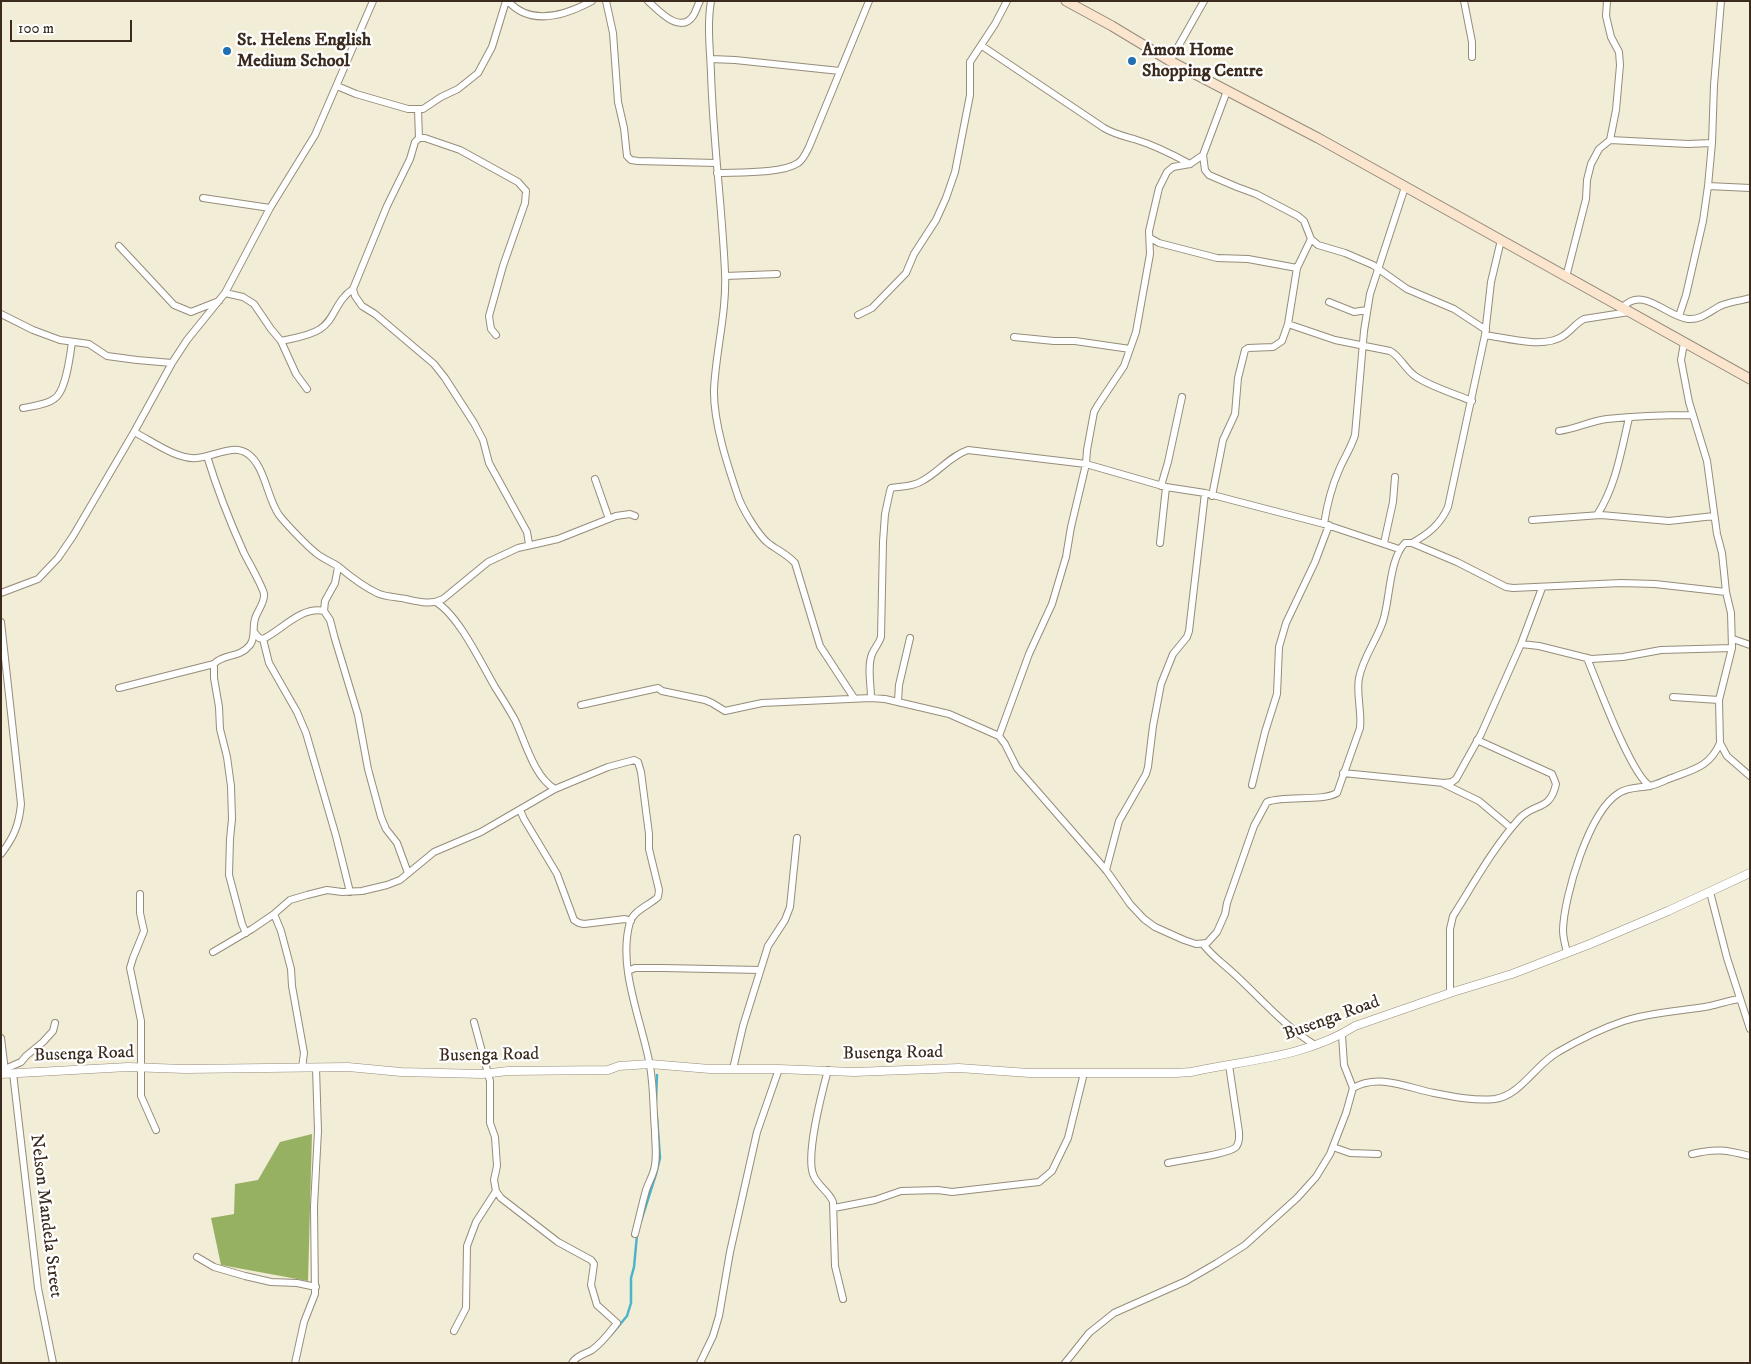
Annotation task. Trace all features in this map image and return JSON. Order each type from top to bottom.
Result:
[{"type":"main road","points":[[1066,1],[1170,61],[1318,138],[1750,379]]},
{"type":"street","points":[[1,593],[38,580],[53,564],[73,536],[172,363],[187,340],[225,293],[270,208],[315,135],[373,1]]},
{"type":"street","points":[[337,86],[356,94],[408,108],[423,109],[441,97],[458,90],[478,73],[492,47],[507,1],[523,13],[536,18],[564,12],[592,1]]},
{"type":"street","points":[[606,1],[613,32],[618,102],[624,128],[627,156],[631,160],[638,161],[716,162]]},
{"type":"street","points":[[648,1],[668,19],[678,23],[692,18],[700,1]]},
{"type":"street","points":[[710,1],[716,162],[725,276],[724,308],[717,352],[715,407],[717,421],[741,503],[763,538],[786,554],[797,567],[820,646],[854,698]]},
{"type":"street","points":[[717,172],[769,170],[790,167],[800,162],[809,148],[869,1]]},
{"type":"street","points":[[858,315],[872,308],[906,273],[914,254],[943,206],[955,172],[969,102],[971,84],[970,62],[982,46],[1007,1]]},
{"type":"street","points":[[1170,61],[1204,1]]},
{"type":"street","points":[[1464,1],[1472,42],[1472,57]]},
{"type":"street","points":[[1566,277],[1586,199],[1587,180],[1591,164],[1599,149],[1610,140],[1616,110],[1620,52],[1611,37],[1606,16],[1607,1]]},
{"type":"street","points":[[1679,316],[1686,295],[1703,221],[1708,186],[1721,1]]},
{"type":"street","points":[[982,46],[1116,135],[1134,139],[1169,152],[1190,164]]},
{"type":"street","points":[[711,59],[840,71]]},
{"type":"street","points":[[1226,91],[1203,155],[1205,170],[1209,175],[1237,188],[1256,194],[1298,216],[1304,221],[1311,238],[1318,245],[1345,253],[1377,268],[1407,289],[1454,309],[1486,333],[1520,340],[1547,342],[1562,337],[1579,321],[1625,310],[1632,300],[1640,300],[1679,316],[1696,319],[1721,306],[1750,298]]},
{"type":"street","points":[[282,341],[321,329],[330,319],[339,302],[353,289],[387,206],[410,158],[415,142],[419,138],[418,109]]},
{"type":"street","points":[[419,138],[425,138],[460,150],[518,182],[526,192],[525,203],[503,266],[490,316],[490,330],[496,336]]},
{"type":"street","points":[[1610,140],[1688,144],[1712,143]]},
{"type":"street","points":[[999,736],[1026,663],[1052,604],[1066,557],[1086,464],[1094,412],[1124,366],[1136,332],[1150,254],[1149,231],[1159,188],[1167,172],[1173,167],[1190,164],[1203,155]]},
{"type":"street","points":[[1708,186],[1750,188]]},
{"type":"street","points":[[1252,785],[1265,732],[1277,694],[1279,647],[1286,623],[1315,562],[1326,524],[1329,496],[1355,435],[1366,310],[1377,268],[1405,187]]},
{"type":"street","points":[[203,198],[270,208]]},
{"type":"street","points":[[1150,238],[1159,243],[1217,258],[1248,259],[1297,268]]},
{"type":"street","points":[[1212,496],[1223,440],[1235,414],[1238,378],[1245,350],[1248,348],[1273,347],[1282,341],[1288,324],[1297,268],[1311,238]]},
{"type":"street","points":[[1412,543],[1435,528],[1448,507],[1486,333],[1491,282],[1501,240]]},
{"type":"street","points":[[119,246],[174,305],[191,312],[219,301]]},
{"type":"street","points":[[725,276],[777,274]]},
{"type":"street","points":[[353,289],[355,296],[362,306],[375,314],[434,364],[445,378],[483,440],[489,463],[527,532],[529,544]]},
{"type":"street","points":[[225,293],[243,297],[254,304],[271,329],[282,341],[296,374],[307,389]]},
{"type":"street","points":[[1329,302],[1354,312],[1366,310]]},
{"type":"street","points":[[1,314],[33,330],[72,342],[89,344],[107,356],[172,363]]},
{"type":"street","points":[[1288,324],[1335,340],[1363,347],[1373,347],[1392,353],[1416,377],[1472,401]]},
{"type":"street","points":[[1014,338],[1082,341],[1130,349]]},
{"type":"street","points":[[23,408],[52,401],[57,397],[66,373],[72,342]]},
{"type":"street","points":[[1567,952],[1563,929],[1568,896],[1578,861],[1595,824],[1608,802],[1617,794],[1629,789],[1650,786],[1698,768],[1716,753],[1720,743],[1719,700],[1733,639],[1730,603],[1726,592],[1722,553],[1714,516],[1707,461],[1693,415],[1681,360],[1684,343]]},
{"type":"street","points":[[1160,542],[1163,486],[1182,397]]},
{"type":"street","points":[[1558,431],[1571,430],[1607,419],[1693,415]]},
{"type":"street","points":[[1597,515],[1604,504],[1618,466],[1628,418]]},
{"type":"street","points":[[134,432],[180,456],[188,458],[242,450],[250,455],[258,465],[272,504],[279,515],[316,553],[355,581],[379,594],[419,602],[436,602],[444,599],[488,562],[529,544],[558,539],[609,518],[624,514],[634,516]]},
{"type":"street","points":[[871,698],[870,663],[872,654],[880,644],[881,637],[885,514],[891,488],[909,486],[924,481],[960,453],[968,450],[1086,464],[1163,486],[1205,494],[1326,524],[1399,549]]},
{"type":"street","points":[[118,688],[214,664],[219,658],[243,652],[253,641],[255,618],[264,601],[264,593],[244,551],[207,456]]},
{"type":"street","points":[[1384,543],[1393,502],[1396,477]]},
{"type":"street","points":[[595,479],[609,518]]},
{"type":"street","points":[[1106,870],[1119,821],[1146,774],[1156,711],[1166,670],[1173,654],[1187,637],[1189,631],[1205,494]]},
{"type":"street","points":[[1532,520],[1597,515],[1632,516],[1657,521],[1714,516]]},
{"type":"street","points":[[581,706],[658,688],[662,691],[712,702],[726,712],[762,703],[871,698],[898,701],[949,714],[999,736],[1017,768],[1106,870],[1120,892],[1144,919],[1156,927],[1184,940],[1203,944],[1207,943],[1217,932],[1225,914],[1227,903],[1254,826],[1265,805],[1271,801],[1331,796],[1336,793],[1360,728],[1358,691],[1361,669],[1383,620],[1391,576],[1399,549],[1405,543],[1412,543],[1457,562],[1506,587],[1542,588],[1621,583],[1662,585],[1726,592]]},
{"type":"street","points":[[338,567],[335,583],[325,601],[324,611],[333,627],[358,715],[368,769],[381,817],[386,830],[397,843],[408,873]]},
{"type":"street","points":[[1343,773],[1444,783],[1452,782],[1456,779],[1477,740],[1521,644],[1542,588]]},
{"type":"street","points":[[436,602],[450,613],[466,637],[514,718],[543,778],[555,789]]},
{"type":"street","points":[[254,632],[259,638],[264,639],[292,619],[310,612],[324,611]]},
{"type":"street","points":[[1,622],[22,804],[20,820],[1,854]]},
{"type":"street","points":[[898,701],[899,685],[910,638]]},
{"type":"street","points":[[264,639],[269,663],[285,689],[306,733],[350,892]]},
{"type":"street","points":[[1733,639],[1750,645]]},
{"type":"street","points":[[1521,644],[1540,646],[1587,658],[1623,657],[1661,650],[1732,648]]},
{"type":"street","points":[[1587,658],[1630,760],[1645,784],[1650,786]]},
{"type":"street","points":[[214,664],[220,729],[231,786],[232,819],[229,875],[246,933]]},
{"type":"street","points":[[1673,697],[1719,700]]},
{"type":"street","points":[[1450,993],[1450,929],[1453,916],[1511,828],[1528,810],[1540,808],[1545,804],[1555,789],[1555,780],[1552,774],[1477,740]]},
{"type":"street","points":[[1720,743],[1727,756],[1750,776]]},
{"type":"street","points":[[213,952],[246,933],[274,914],[290,900],[327,890],[350,892],[382,887],[400,880],[425,858],[442,847],[481,832],[555,789],[615,764],[629,760],[638,762],[649,834],[649,849],[659,890],[658,897],[637,912],[630,921],[626,950],[631,990],[650,1064],[653,1086],[656,1164],[634,1234]]},
{"type":"street","points":[[1444,783],[1480,801],[1511,828]]},
{"type":"street","points":[[520,810],[557,874],[574,920],[584,924],[625,919],[630,921]]},
{"type":"street","points":[[733,1069],[743,1026],[768,946],[786,920],[790,907],[797,838]]},
{"type":"street","name":"Busenga Road","points":[[6,1072],[142,1067],[348,1067],[401,1072],[487,1073],[608,1070],[619,1066],[650,1064],[733,1069],[854,1072],[959,1068],[1029,1074],[1176,1074],[1307,1048],[1342,1035],[1355,1026],[1512,974],[1632,927],[1750,873]]},
{"type":"street","points":[[1710,892],[1750,1029]]},
{"type":"street","points":[[140,894],[140,912],[144,931],[132,958],[130,968],[141,1021],[141,1096],[156,1130]]},
{"type":"street","points":[[274,914],[282,931],[291,969],[292,986],[304,1053],[302,1068]]},
{"type":"street","points":[[1203,944],[1214,958],[1230,970],[1278,1017],[1300,1036],[1315,1045]]},
{"type":"street","points":[[628,971],[635,968],[760,970]]},
{"type":"street","points":[[1353,1088],[1366,1083],[1393,1082],[1432,1093],[1464,1098],[1496,1098],[1510,1093],[1557,1052],[1624,1021],[1712,1006],[1740,999]]},
{"type":"street","points":[[474,1022],[490,1081],[490,1123],[496,1145],[497,1166],[494,1180],[496,1191],[501,1198],[558,1242],[591,1260],[594,1264],[591,1284],[597,1305],[618,1323],[601,1342],[591,1350],[578,1356],[572,1363]]},
{"type":"street","points":[[6,1072],[21,1062],[43,1042],[52,1031],[55,1023]]},
{"type":"street","points":[[1065,1363],[1089,1332],[1114,1313],[1186,1281],[1245,1245],[1304,1191],[1324,1166],[1346,1113],[1353,1088],[1344,1065],[1342,1035]]},
{"type":"street","name":"Nelson Mandela Street","points":[[1,1038],[38,1288],[53,1363]]},
{"type":"street","points":[[1168,1163],[1226,1152],[1237,1146],[1239,1132],[1229,1065]]},
{"type":"street","points":[[294,1363],[304,1322],[316,1294],[314,1206],[318,1131],[316,1068]]},
{"type":"street","points":[[700,1363],[713,1336],[719,1316],[730,1252],[757,1132],[778,1069]]},
{"type":"street","points":[[828,1070],[817,1115],[811,1160],[812,1171],[816,1181],[831,1197],[834,1208],[835,1266],[844,1299]]},
{"type":"street","points":[[834,1208],[874,1200],[902,1191],[938,1190],[952,1192],[1039,1182],[1052,1171],[1068,1138],[1084,1074]]},
{"type":"street","points":[[1333,1147],[1350,1153],[1378,1154]]},
{"type":"street","points":[[1692,1154],[1716,1149],[1736,1151],[1750,1156]]},
{"type":"street","points":[[454,1331],[466,1308],[467,1246],[476,1222],[496,1191]]},
{"type":"street","points":[[197,1256],[214,1267],[245,1276],[271,1282],[297,1283],[316,1287]]},
{"type":"green space","points":[[312,1134],[308,1281],[221,1265],[211,1218],[234,1214],[235,1184],[258,1180],[280,1142]]},
{"type":"waterway","points":[[656,1101],[657,1075]]},
{"type":"waterway","points":[[641,1221],[660,1158],[657,1117]]},
{"type":"waterway","points":[[611,1335],[627,1316],[631,1303],[631,1278],[637,1235]]},
{"type":"place","name":"St. Helens English Medium School","points":[[227,51]]},
{"type":"place","name":"Amon Home Shopping Centre","points":[[1132,61]]}]
